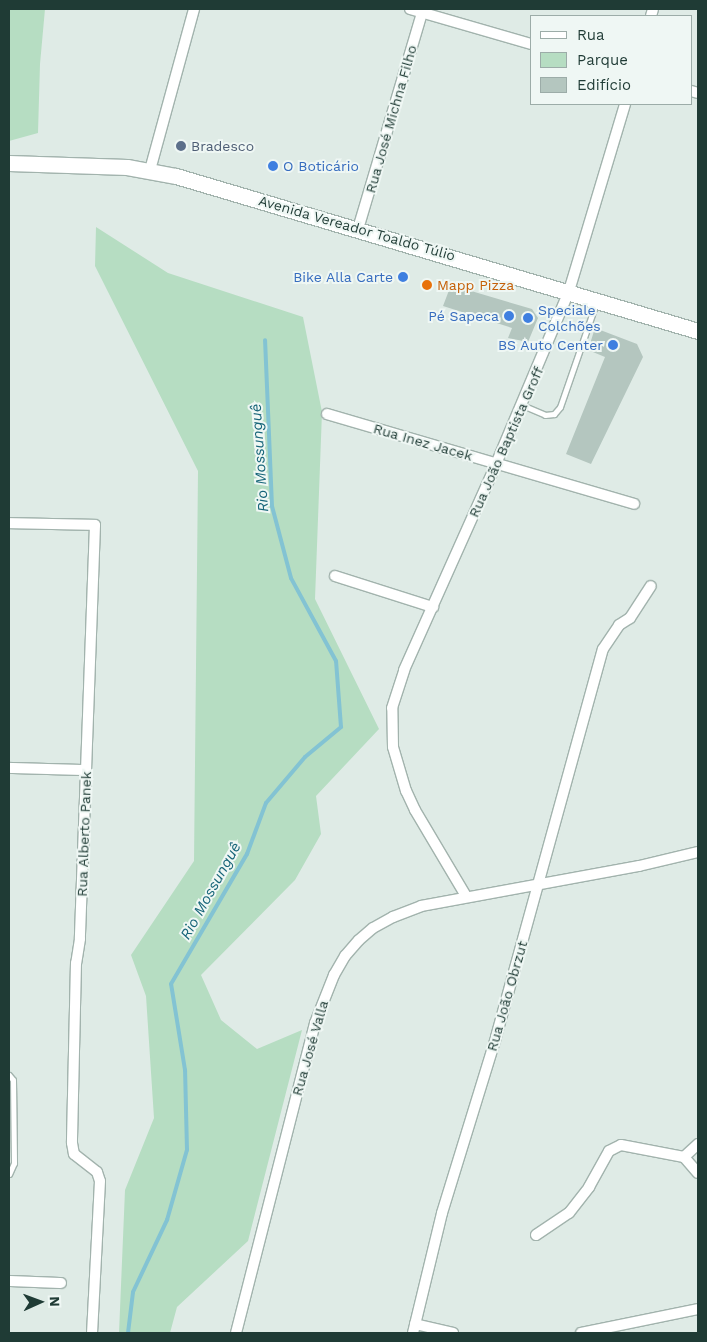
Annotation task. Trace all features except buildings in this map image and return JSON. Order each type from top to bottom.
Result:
[{"type":"main road","name":"Avenida Vereador Toaldo Túlio","points":[[9,163],[101,165],[150,170],[202,182],[597,299],[698,331]]},
{"type":"street","points":[[150,170],[194,9]]},
{"type":"street","points":[[410,9],[423,10],[530,44]]},
{"type":"street","name":"Rua José Michna Filho","points":[[358,229],[423,10]]},
{"type":"street","name":"Rua João Baptista Groff","points":[[466,896],[415,810],[400,776],[393,747],[392,708],[397,689],[570,291],[625,105]]},
{"type":"street","name":"Rua Inez Jacek","points":[[327,414],[634,504]]},
{"type":"street","name":"Rua Alberto Panek","points":[[9,523],[95,525],[80,939],[76,963],[72,1143],[74,1154],[97,1172],[100,1181],[92,1333]]},
{"type":"street","points":[[335,576],[433,607]]},
{"type":"street","name":"Rua João Obrzut","points":[[414,1328],[442,1213],[491,1053],[600,658],[605,644],[619,625],[630,618],[651,586]]},
{"type":"street","points":[[9,768],[86,770]]},
{"type":"street","name":"Rua José Valla","points":[[236,1333],[315,1023],[334,975],[345,956],[373,928],[409,910],[466,896],[639,866],[698,852]]},
{"type":"street","points":[[684,1157],[698,1144]]},
{"type":"street","points":[[536,1235],[569,1213],[589,1187],[609,1150],[622,1145],[684,1157],[698,1173]]},
{"type":"street","points":[[9,1281],[61,1283]]},
{"type":"street","points":[[580,1333],[698,1309]]},
{"type":"street","points":[[414,1328],[454,1333]]},
{"type":"lane","points":[[522,405],[545,415],[554,414],[560,408],[597,299]]},
{"type":"lane","points":[[9,1075],[13,1080],[11,1119],[14,1164],[9,1174]]},
{"type":"green space","points":[[9,9],[45,9],[40,64],[38,133],[9,141]]},
{"type":"green space","points":[[96,227],[168,273],[303,317],[322,412],[315,599],[379,729],[316,796],[321,834],[295,880],[201,975],[221,1020],[257,1049],[302,1030],[248,1241],[177,1307],[170,1333],[119,1333],[125,1190],[154,1118],[146,996],[131,955],[194,861],[198,471],[95,266]]},
{"type":"waterway","name":"Rio Mossunguê","points":[[128,1333],[133,1292],[167,1220],[187,1150],[185,1070],[171,984],[247,854],[266,803],[305,757],[341,727],[336,661],[291,578],[272,506],[265,340]]},
{"type":"place","name":"Bradesco","points":[[181,146]]},
{"type":"place","name":"O Boticário","points":[[273,166]]},
{"type":"place","name":"Bike Alla Carte","points":[[403,277]]},
{"type":"place","name":"Mapp Pizza","points":[[427,285]]},
{"type":"place","name":"Pé Sapeca","points":[[509,316]]},
{"type":"place","name":"Speciale Colchões","points":[[528,318]]},
{"type":"place","name":"BS Auto Center","points":[[613,345]]}]
